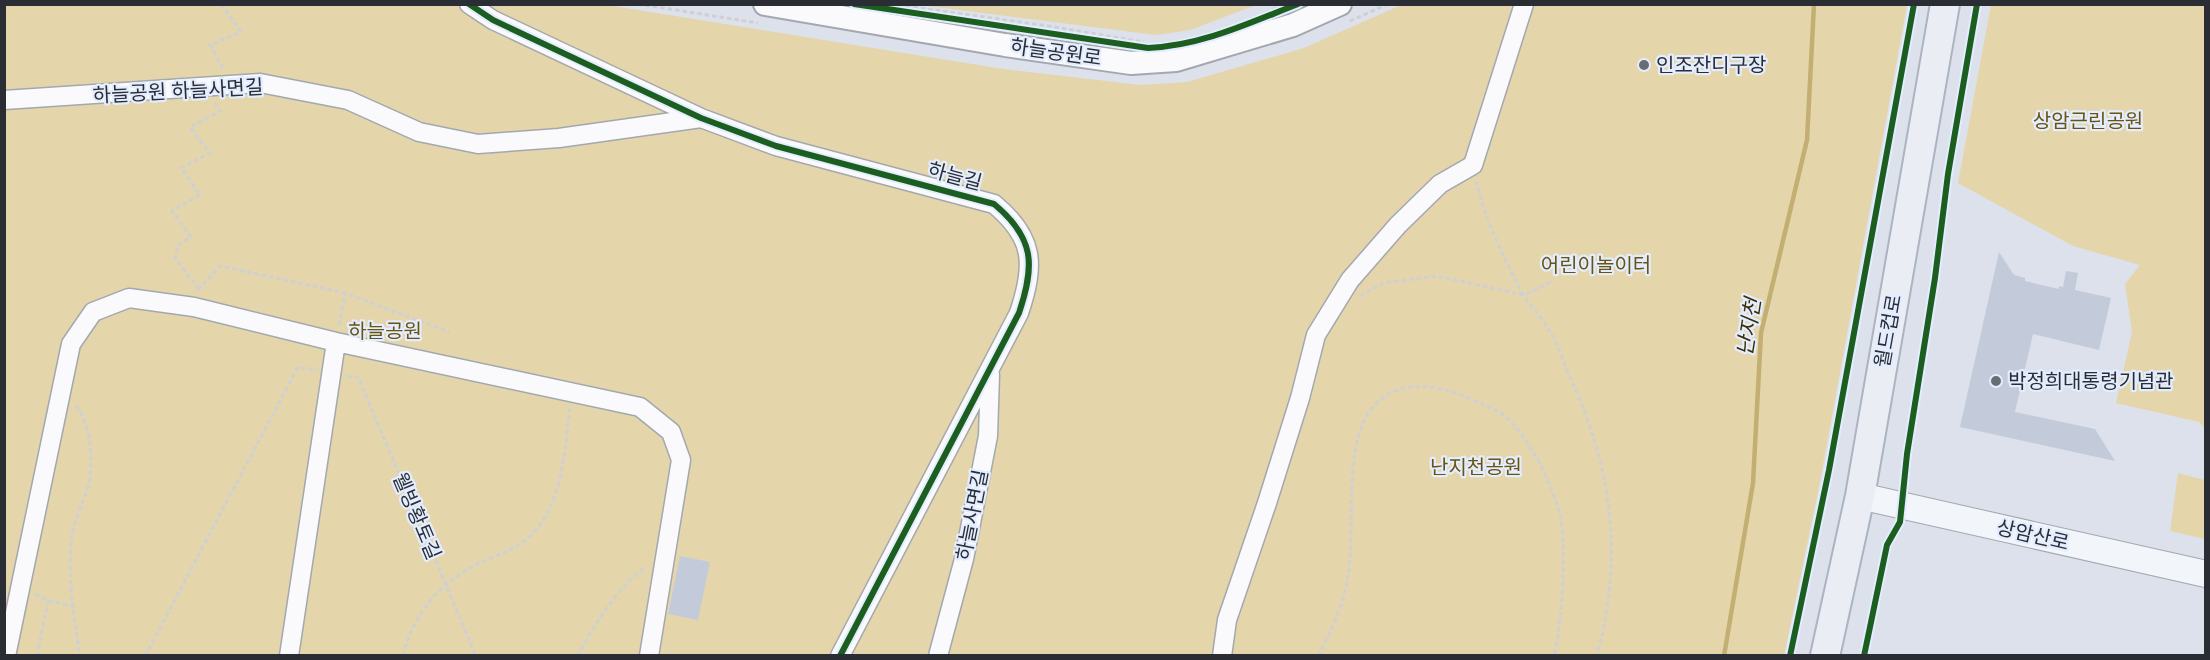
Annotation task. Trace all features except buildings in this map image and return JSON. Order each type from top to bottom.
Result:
[{"type":"main road","name":"월드컵로","points":[[1825,656],[1860,496],[1945,4]]},
{"type":"main road","name":"상암산로","points":[[1860,496],[2205,574]]},
{"type":"street","name":"하늘길","points":[[469,4],[493,20],[701,118],[776,146],[994,204],[1014,220],[1029,252],[1030,280],[1019,313],[840,656]]},
{"type":"street","name":"하늘공원로","points":[[765,4],[1005,45],[1131,63],[1176,60],[1293,25],[1340,4]]},
{"type":"street","points":[[1221,656],[1227,620],[1274,482],[1316,335],[1350,280],[1398,225],[1440,184],[1473,165],[1524,4]]},
{"type":"street","name":"하늘공원 하늘사면길","points":[[4,100],[260,84],[348,100],[418,132],[478,144],[569,137],[701,118]]},
{"type":"street","points":[[6,656],[70,344],[93,312],[129,298],[196,298],[336,342],[640,407],[671,432],[681,460],[649,656]]},
{"type":"street","points":[[289,656],[329,373],[336,342]]},
{"type":"street","name":"하늘사면길","points":[[938,656],[964,558],[988,436],[990,372]]},
{"type":"path","points":[[221,4],[241,32],[210,45],[224,71],[201,84],[220,111],[190,126],[210,153],[181,168],[200,195],[172,210],[191,237],[178,245],[175,258],[196,298],[220,266],[345,293],[448,332]]},
{"type":"path","points":[[1266,14],[1286,4]]},
{"type":"path","points":[[1266,14],[1298,4]]},
{"type":"path","points":[[890,7],[1008,29]]},
{"type":"path","points":[[890,7],[1150,45]]},
{"type":"path","points":[[1066,37],[1150,45]]},
{"type":"path","points":[[1473,165],[1483,210],[1524,295],[1555,342],[1592,428],[1606,483],[1611,562],[1608,612],[1597,656]]},
{"type":"path","points":[[1330,312],[1384,283],[1436,276],[1524,295],[1553,281]]},
{"type":"path","points":[[336,342],[345,293]]},
{"type":"path","points":[[145,656],[298,367],[329,373]]},
{"type":"path","points":[[1318,656],[1337,619],[1349,574],[1356,459],[1364,423],[1379,402],[1398,388],[1434,385],[1504,415],[1526,440],[1545,474],[1560,513],[1561,524],[1560,630],[1554,656]]},
{"type":"path","points":[[403,656],[414,622],[426,603],[446,584],[476,565],[520,545],[536,531],[556,493],[572,393]]},
{"type":"path","points":[[59,401],[76,406],[82,414],[91,459],[89,482],[71,543],[73,606],[80,656]]},
{"type":"path","points":[[578,656],[627,585],[650,565],[663,565]]},
{"type":"path","points":[[20,591],[38,595],[48,602],[73,606]]},
{"type":"path","points":[[37,656],[48,602]]},
{"type":"green space","points":[[1256,4],[1190,30],[1156,35],[921,5]]},
{"type":"green space","name":"하늘공원","points":[[4,5],[607,5],[1003,69],[1141,85],[1187,82],[1304,48],[1401,5],[1907,5],[1820,482],[1784,656],[5,655]]},
{"type":"green space","name":"상암근린공원","points":[[1991,5],[2205,5],[2205,428],[2199,422],[2116,403],[2132,332],[2125,284],[2140,265],[2073,246],[1958,183]]},
{"type":"green space","points":[[2178,473],[2205,480],[2205,539],[2170,531]]},
{"type":"waterway","name":"난지천","points":[[1724,656],[1753,483],[1761,333],[1807,140],[1814,4]]},
{"type":"cycle path","points":[[469,4],[493,20],[701,118],[776,146],[994,204],[1008,216],[1024,241],[1029,266],[1028,280],[1019,313],[840,656]]},
{"type":"cycle path","points":[[854,4],[1148,48],[1206,38],[1298,4]]},
{"type":"cycle path","points":[[1790,656],[1829,470],[1914,4]]},
{"type":"cycle path","points":[[1864,656],[1887,545],[1900,522],[1907,454],[1935,278],[1948,174],[1977,4]]},
{"type":"place","name":"인조잔디구장","points":[[1644,65]]},
{"type":"place","name":"박정희대통령기념관","points":[[1996,381]]},
{"type":"park label","name":"어린이놀이터","points":[[1596,265]]},
{"type":"park label","name":"난지천공원","points":[[1476,467]]}]
